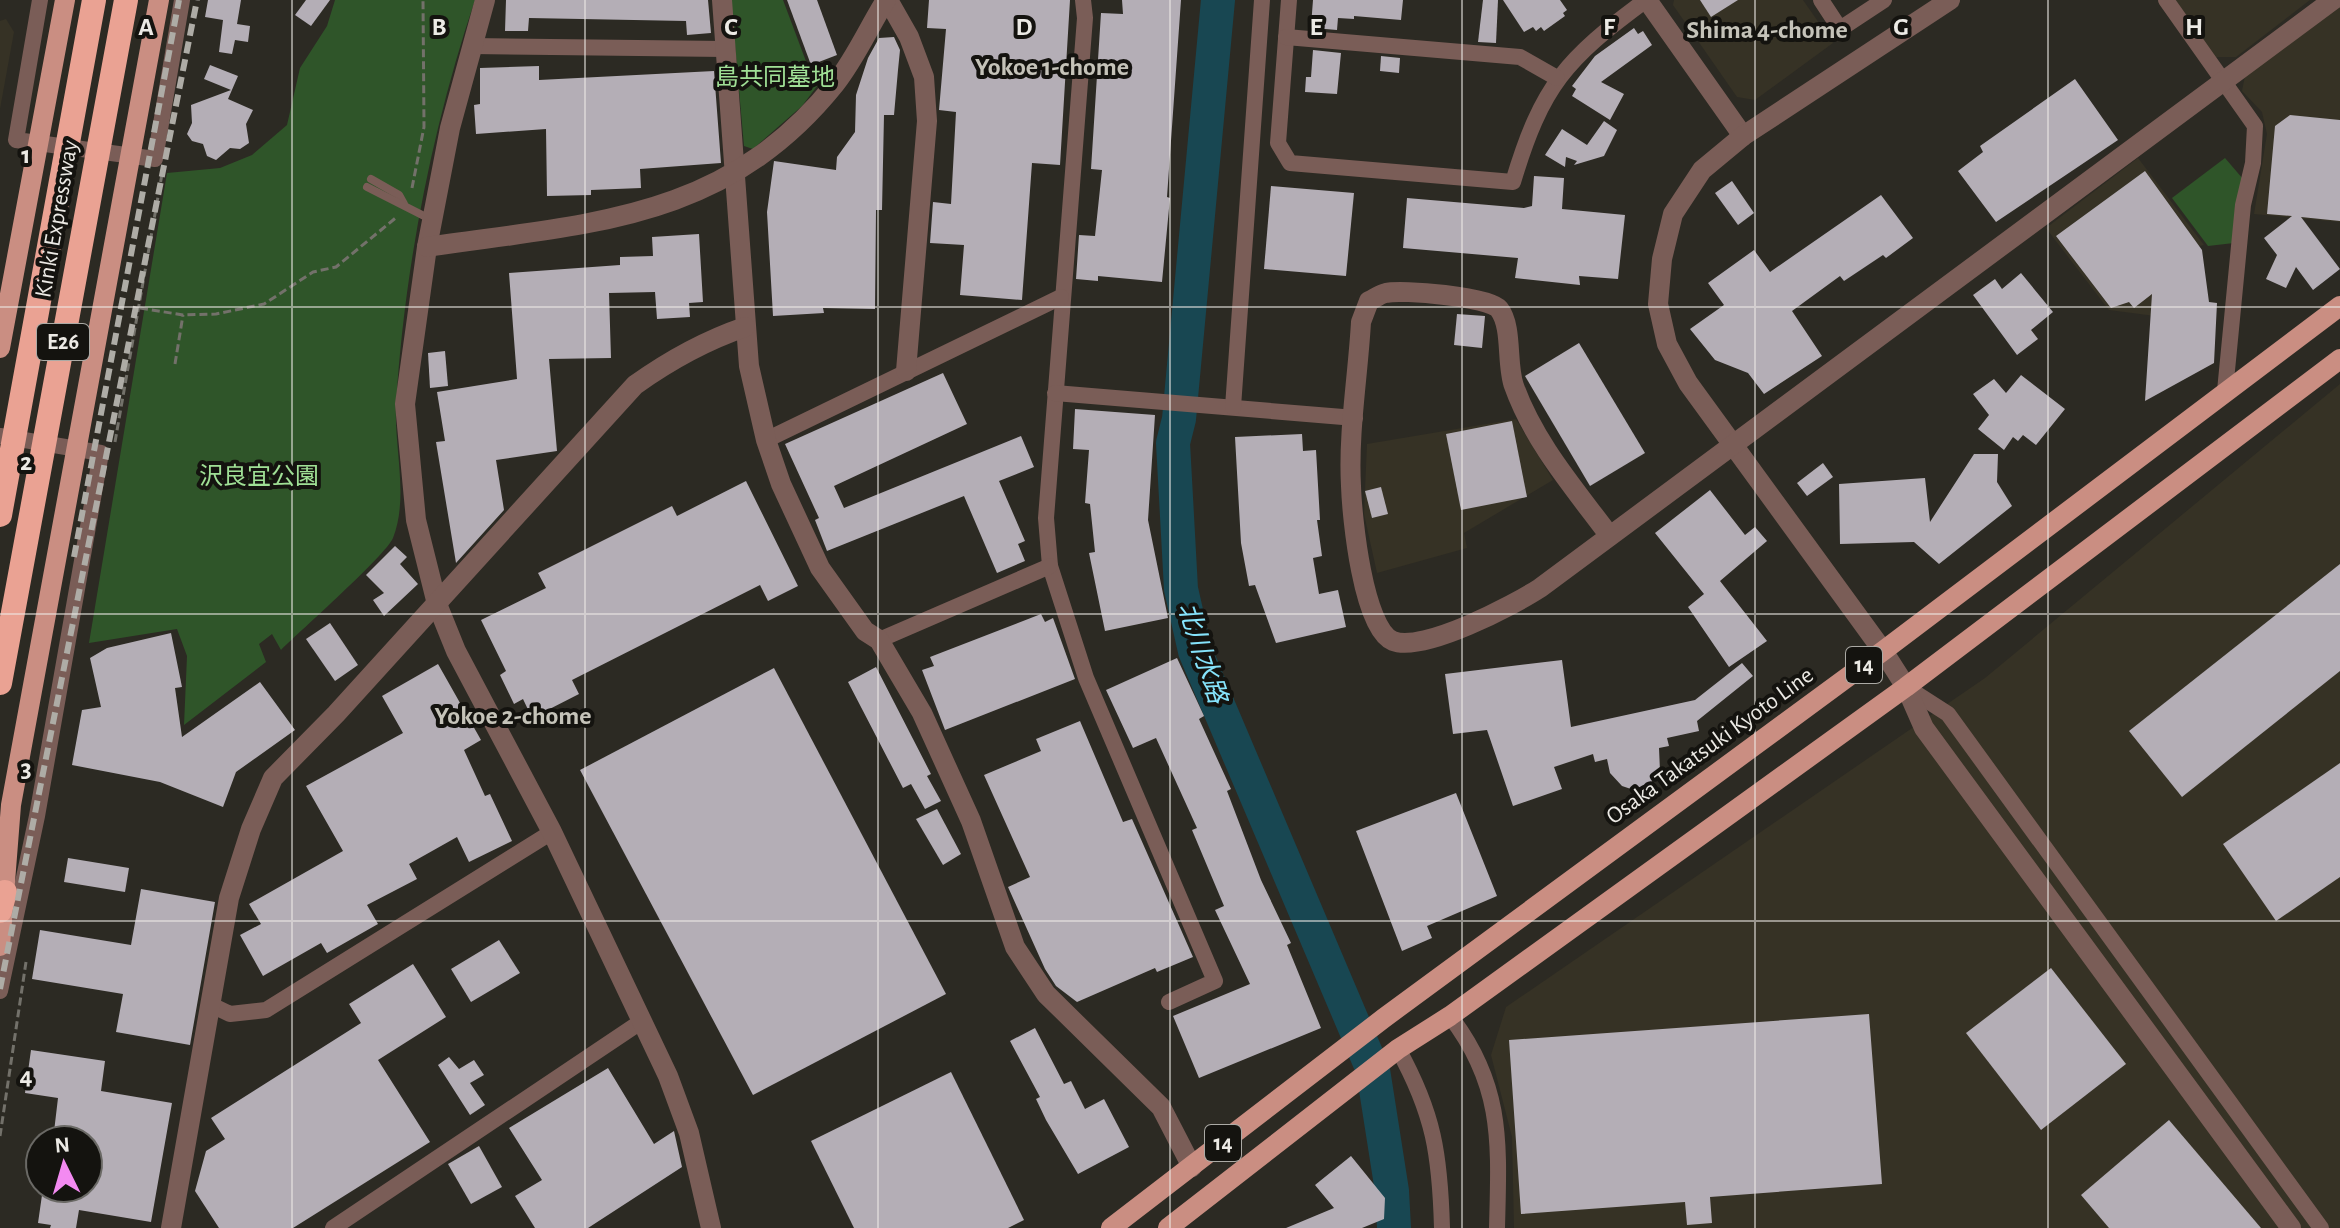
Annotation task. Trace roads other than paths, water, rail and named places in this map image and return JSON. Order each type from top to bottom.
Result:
[{"type":"highway","name":"Kinki Expressway","points":[[0,515],[94,0]]},
{"type":"highway","name":"Kinki Expressway","points":[[0,683],[126,0]]},
{"type":"main road","points":[[0,348],[64,2]]},
{"type":"main road","points":[[0,946],[11,805],[157,10]]},
{"type":"main road","name":"Osaka Takatsuki Kyoto Line","points":[[1111,1228],[1384,1018],[1883,651],[2340,306]]},
{"type":"main road","name":"14","points":[[1177,1225],[1394,1052],[1450,1016],[1906,687],[2340,359]]},
{"type":"street","points":[[40,0],[16,140],[155,159],[182,0]]},
{"type":"street","points":[[485,0],[450,128],[427,247],[405,404],[416,520],[437,604],[456,651],[552,832],[668,1076],[689,1133],[711,1228]]},
{"type":"street","points":[[722,0],[745,327],[766,440],[781,484],[820,568],[865,631],[879,640],[922,713],[971,821],[1015,947],[1046,994],[1161,1107],[1192,1167]]},
{"type":"street","points":[[427,247],[626,217],[697,194],[790,132],[836,82],[887,0],[909,37],[924,77],[927,121],[906,371]]},
{"type":"street","points":[[1083,0],[1085,18],[1046,518],[1050,566],[1086,678],[1215,981],[1169,1002]]},
{"type":"street","points":[[1233,407],[1262,0]]},
{"type":"street","points":[[1289,0],[1278,143],[1290,163],[1513,182],[1528,132],[1557,78],[1587,44],[1646,0],[1743,136]]},
{"type":"street","points":[[1821,0],[1840,29],[1884,0]]},
{"type":"street","points":[[1950,0],[1743,136],[1702,170],[1673,214],[1662,259],[1658,304],[1667,344],[1688,383],[1734,442],[1883,651],[1906,687],[1924,728],[2291,1228]]},
{"type":"street","points":[[2166,0],[2255,126],[2253,163],[2243,205],[2225,391]]},
{"type":"street","points":[[1609,535],[1551,457],[1526,416],[1513,383],[1503,317],[1497,306],[1483,300],[1400,292],[1385,293],[1369,301],[1361,322],[1351,485],[1359,560],[1372,614],[1381,632],[1394,642],[1418,642],[1509,608],[1609,535],[1734,442],[2226,82],[2333,0]]},
{"type":"street","points":[[1286,37],[1520,57],[1557,78]]},
{"type":"street","points":[[472,46],[725,49]]},
{"type":"street","points":[[766,440],[1061,297]]},
{"type":"street","points":[[171,1228],[229,898],[273,778],[437,604],[635,385],[675,357],[714,337],[745,327]]},
{"type":"street","points":[[1055,393],[1355,418]]},
{"type":"street","points":[[0,436],[101,453],[37,816],[0,991]]},
{"type":"street","points":[[879,640],[1050,566]]},
{"type":"street","points":[[1906,687],[1948,714],[2321,1228]]},
{"type":"street","points":[[209,1004],[230,1014],[266,1010],[552,832]]},
{"type":"street","points":[[1450,1016],[1469,1040],[1484,1074],[1499,1130],[1497,1228]]},
{"type":"street","points":[[333,1228],[642,1021]]},
{"type":"street","points":[[1394,1052],[1422,1092],[1436,1141],[1442,1228]]},
{"type":"lane","points":[[369,183],[399,195],[405,205],[432,220]]},
{"type":"waterway","name":"北川水路","points":[[1218,0],[1179,419],[1173,443],[1181,589],[1195,651],[1373,1070],[1392,1191],[1394,1228]]},
{"type":"railway","points":[[74,557],[179,0]]},
{"type":"railway","points":[[0,989],[197,0]]},
{"type":"district","name":"Shima 4-chome","points":[[1767,30]]},
{"type":"district","name":"Yokoe 1-chome","points":[[1052,67]]},
{"type":"district","name":"Yokoe 2-chome","points":[[513,716]]},
{"type":"park label","name":"島共同墓地","points":[[775,78]]},
{"type":"park label","name":"沢良宜公園","points":[[259,477]]}]
